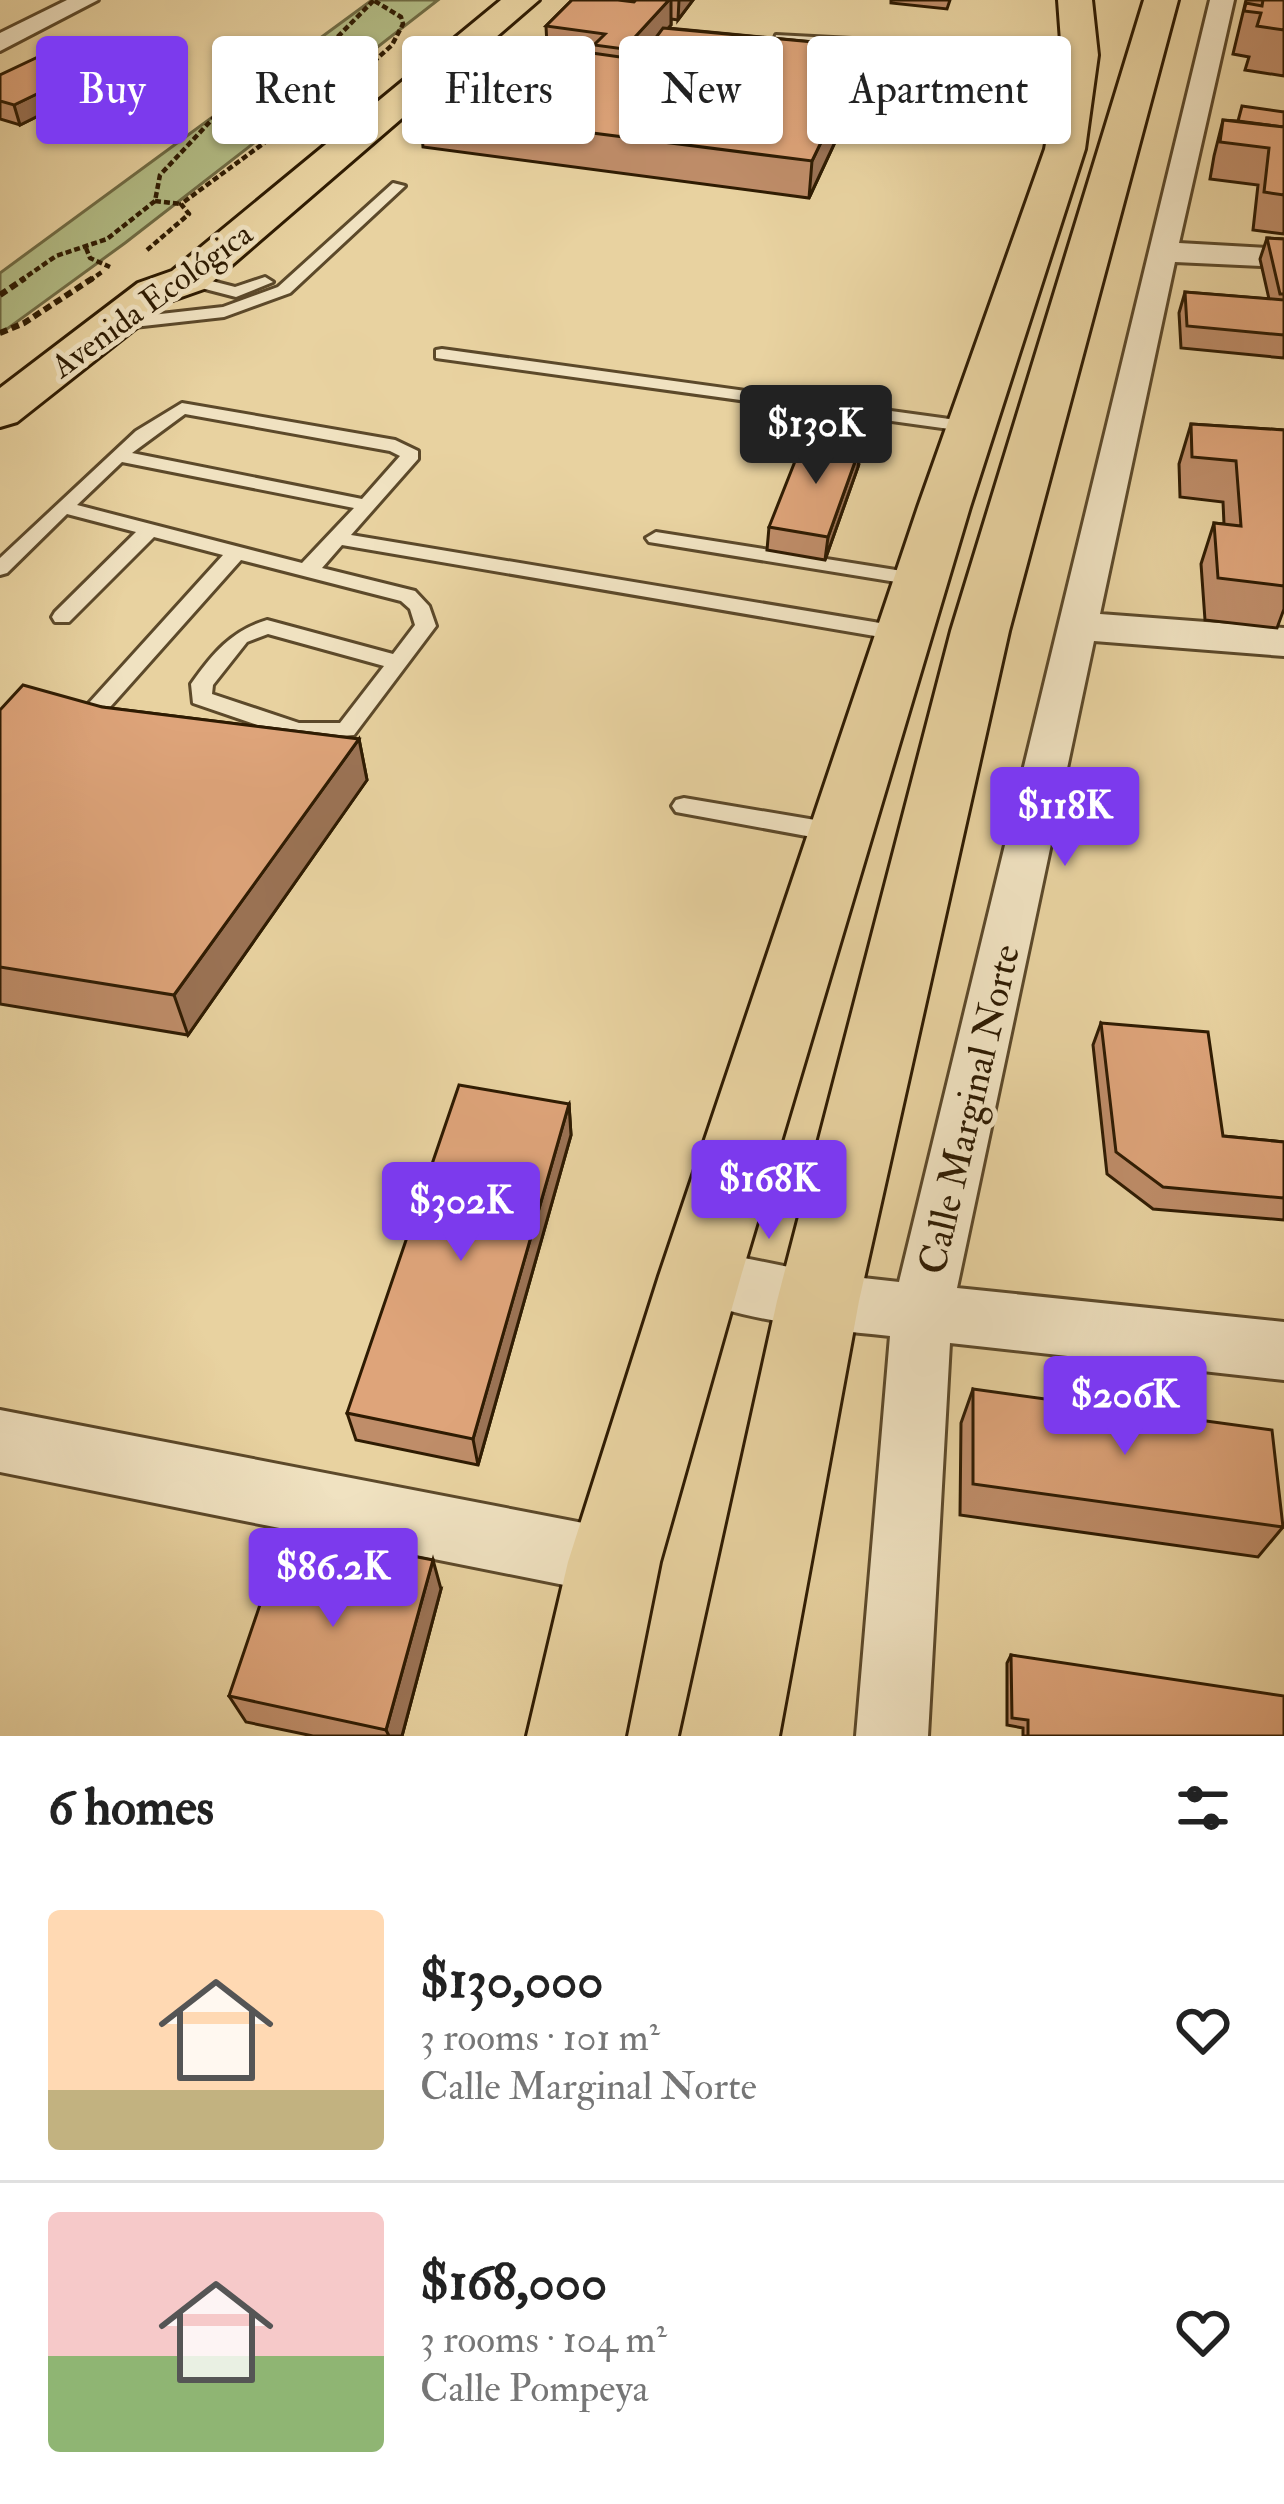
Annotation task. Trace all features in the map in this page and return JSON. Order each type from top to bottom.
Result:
[{"type":"main road","name":"Avenida Ecológica","points":[[0,374],[211,214],[472,0]]},
{"type":"main road","name":"Avenida Ecológica","points":[[0,412],[154,292],[188,280],[522,0]]},
{"type":"main road","points":[[730,1736],[818,1301],[980,631],[1161,0]]},
{"type":"main road","points":[[576,1736],[614,1562],[700,1276],[912,607],[1066,149],[1078,28]]},
{"type":"main road","points":[[0,452],[18,436],[59,363]]},
{"type":"street","points":[[0,43],[86,0]]},
{"type":"street","name":"Calle Marginal Norte","points":[[892,1736],[922,1312],[1222,0]]},
{"type":"street","points":[[1161,252],[1284,258]]},
{"type":"street","points":[[1077,626],[1284,642]]},
{"type":"street","points":[[700,1276],[818,1301],[1284,1351]]},
{"type":"street","points":[[0,1441],[614,1562]]},
{"type":"lane","points":[[783,38],[1078,28]]},
{"type":"lane","points":[[113,324],[221,312],[265,301],[284,290],[398,186],[368,201],[260,286],[236,292],[188,280]]},
{"type":"lane","points":[[442,354],[971,427]]},
{"type":"lane","points":[[0,569],[121,456],[182,408],[407,449],[411,455],[314,566],[304,571]]},
{"type":"lane","points":[[121,456],[366,505]]},
{"type":"lane","points":[[65,508],[408,596],[426,626],[400,663],[346,730],[298,731],[201,698],[202,684],[240,637],[267,627],[400,663]]},
{"type":"lane","points":[[62,617],[150,530]]},
{"type":"lane","points":[[337,538],[912,607]]},
{"type":"lane","points":[[656,538],[912,607]]},
{"type":"lane","points":[[82,753],[68,741],[236,552]]},
{"type":"lane","points":[[684,806],[839,833]]},
{"type":"path","points":[[340,36],[374,0],[403,24],[392,45],[378,57]]},
{"type":"path","points":[[0,295],[56,256],[107,238],[155,201],[160,175],[212,120]]},
{"type":"path","points":[[155,201],[181,204],[263,144]]},
{"type":"path","points":[[136,258],[189,214],[181,204]]},
{"type":"path","points":[[86,248],[90,258],[110,267]]},
{"type":"path","points":[[0,333],[121,264]]},
{"type":"green space","points":[[372,0],[438,0],[378,47],[378,36],[323,36]]},
{"type":"green space","points":[[212,117],[212,144],[253,144],[0,334],[0,273],[176,144],[188,144],[188,135]]},
{"type":"building","points":[[572,0],[669,0],[636,36],[619,36],[619,48],[595,45],[605,34],[546,26]]},
{"type":"building","points":[[1263,0],[1284,0],[1284,30],[1257,26],[1261,13],[1244,11],[1246,3],[1262,6]]},
{"type":"building","points":[[663,28],[749,36],[657,36]]},
{"type":"building","points":[[783,39],[807,41],[807,144],[820,144],[812,161],[679,144],[783,144]]},
{"type":"building","points":[[595,53],[619,57],[619,136],[595,133]]},
{"type":"building","points":[[36,58],[36,94],[14,105],[0,101],[0,75]]},
{"type":"building","points":[[1242,106],[1284,112],[1284,127],[1238,121]]},
{"type":"building","points":[[1223,120],[1284,127],[1284,195],[1264,192],[1269,148],[1220,142]]},
{"type":"building","points":[[1267,238],[1284,239],[1284,294],[1280,294]]},
{"type":"building","points":[[1185,292],[1284,300],[1284,335],[1187,326]]},
{"type":"building","points":[[1191,424],[1284,430],[1284,586],[1218,578],[1214,523],[1241,526],[1236,461],[1192,457]]},
{"type":"building","points":[[805,436],[861,445],[828,537],[769,527]]},
{"type":"building","points":[[23,685],[102,707],[359,739],[174,995],[0,967],[0,710]]},
{"type":"building","points":[[1101,1023],[1208,1032],[1223,1136],[1284,1142],[1284,1198],[1163,1187],[1116,1152]]},
{"type":"building","points":[[459,1085],[569,1104],[473,1439],[347,1413]]},
{"type":"building","points":[[973,1389],[1272,1430],[1283,1527],[973,1484]]},
{"type":"building","points":[[285,1531],[433,1560],[386,1730],[229,1696]]},
{"type":"building","points":[[1011,1655],[1284,1696],[1284,1736],[1028,1736],[1028,1720],[1012,1718]]}]
